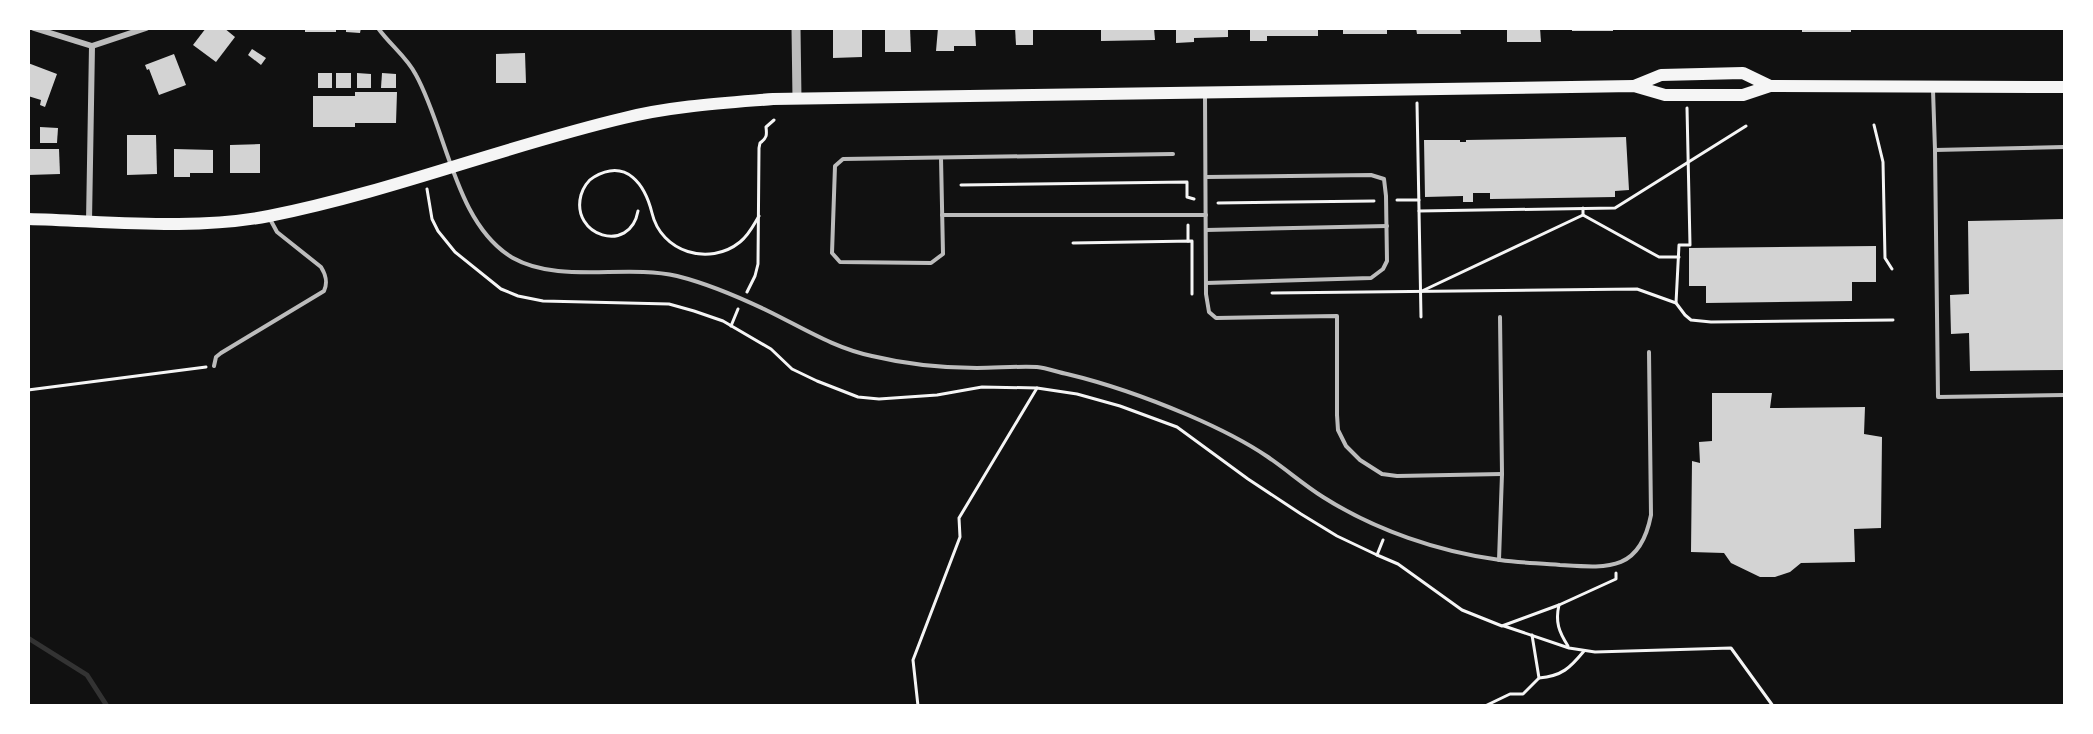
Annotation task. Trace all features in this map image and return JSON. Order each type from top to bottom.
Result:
[{"type":"main road","points":[[1634,86],[1661,75],[1743,73],[1770,86]]},
{"type":"main road","points":[[28,219],[203,223],[268,216],[352,196],[626,117],[728,103],[797,99],[1634,86],[1665,95],[1743,95],[1770,86],[2064,87]]},
{"type":"street","points":[[34,28],[92,46],[146,28]]},
{"type":"street","points":[[796,28],[797,99]]},
{"type":"street","points":[[89,221],[92,46]]},
{"type":"lane","points":[[378,28],[415,72],[428,98],[441,140],[473,219],[487,237],[501,249],[528,265],[574,272],[628,270],[673,275],[717,287],[834,345],[871,356],[914,364],[960,367],[1039,367],[1087,378],[1144,396],[1226,432],[1268,457],[1325,498],[1387,531],[1442,548],[1498,560],[1596,567],[1615,566],[1634,554],[1647,536],[1651,515],[1649,352]]},
{"type":"lane","points":[[1933,86],[1938,397],[2064,394]]},
{"type":"lane","points":[[1205,92],[1206,303],[1209,312],[1216,318],[1337,316],[1338,430],[1346,446],[1360,460],[1382,474],[1397,476],[1502,474]]},
{"type":"lane","points":[[1935,150],[2064,147]]},
{"type":"lane","points":[[941,158],[943,254],[931,263],[840,262],[832,253],[835,166],[843,159],[1173,154]]},
{"type":"lane","points":[[1206,177],[1371,175],[1384,179],[1387,226],[1387,261],[1383,269],[1371,278],[1206,283]]},
{"type":"lane","points":[[942,215],[1206,215]]},
{"type":"lane","points":[[213,366],[216,357],[221,353],[324,291],[326,286],[321,267],[278,232],[268,216]]},
{"type":"lane","points":[[1206,230],[1387,226]]},
{"type":"lane","points":[[1498,560],[1502,474],[1500,317]]},
{"type":"path","points":[[1417,89],[1421,317]]},
{"type":"path","points":[[1676,303],[1679,245],[1690,244],[1687,106]]},
{"type":"path","points":[[730,326],[755,276],[758,264],[759,148],[767,135],[766,127],[774,120]]},
{"type":"path","points":[[1874,125],[1883,162],[1885,258],[1892,270]]},
{"type":"path","points":[[1419,212],[1615,208],[1746,126]]},
{"type":"path","points":[[638,211],[635,222],[629,230],[615,237],[604,236],[589,228],[582,220],[580,210],[582,192],[592,178],[602,173],[626,173],[645,189],[654,221],[669,242],[678,249],[695,254],[708,254],[733,247],[749,233],[759,216]]},
{"type":"path","points":[[425,175],[432,219],[438,231],[455,252],[501,289],[518,296],[543,301],[669,304],[694,311],[730,326],[771,349],[792,369],[858,397],[879,399],[937,395],[982,387],[1037,388],[1077,394],[1159,419],[1177,427],[1248,479],[1337,536],[1398,564],[1462,610],[1569,648],[1595,652],[1731,648],[1773,705]]},
{"type":"path","points":[[961,185],[1187,182],[1187,197],[1194,199]]},
{"type":"path","points":[[1396,200],[1419,200]]},
{"type":"path","points":[[1218,203],[1374,201]]},
{"type":"path","points":[[1583,208],[1583,215]]},
{"type":"path","points":[[1583,215],[1659,257],[1679,257]]},
{"type":"path","points":[[1420,292],[1583,215]]},
{"type":"path","points":[[1188,223],[1188,241]]},
{"type":"path","points":[[1073,243],[1192,241],[1192,294]]},
{"type":"path","points":[[1268,293],[1637,289],[1676,303],[1690,320],[1711,322],[1893,320]]},
{"type":"path","points":[[28,390],[213,366]]},
{"type":"path","points":[[918,705],[913,660],[960,537],[959,518],[1037,388]]},
{"type":"path","points":[[1377,555],[1387,531]]},
{"type":"path","points":[[1502,626],[1559,605],[1616,579],[1615,566]]},
{"type":"path","points":[[1559,605],[1558,632],[1569,648]]},
{"type":"path","points":[[1532,635],[1539,678]]},
{"type":"path","points":[[1485,705],[1510,694],[1523,694],[1539,678],[1562,673],[1584,650]]},
{"type":"building","points":[[206,28],[224,28],[235,37],[216,62],[193,45]]},
{"type":"building","points":[[305,28],[336,28],[336,32],[305,32]]},
{"type":"building","points":[[346,28],[361,28],[360,33],[346,32]]},
{"type":"building","points":[[833,28],[862,29],[862,57],[833,58]]},
{"type":"building","points":[[885,28],[910,28],[911,52],[885,52]]},
{"type":"building","points":[[938,28],[975,28],[976,46],[954,46],[954,51],[936,51]]},
{"type":"building","points":[[1015,28],[1033,28],[1033,45],[1016,45]]},
{"type":"building","points":[[1101,28],[1154,28],[1155,40],[1101,41]]},
{"type":"building","points":[[1176,28],[1228,28],[1228,37],[1194,38],[1194,42],[1176,43]]},
{"type":"building","points":[[1250,28],[1318,28],[1318,36],[1267,36],[1267,41],[1250,41]]},
{"type":"building","points":[[1343,28],[1387,28],[1387,34],[1343,34]]},
{"type":"building","points":[[1416,28],[1460,28],[1461,34],[1417,34]]},
{"type":"building","points":[[1507,28],[1540,28],[1541,42],[1507,42]]},
{"type":"building","points":[[1572,28],[1613,28],[1613,31],[1572,31]]},
{"type":"building","points":[[1802,28],[1851,28],[1851,32],[1802,32]]},
{"type":"building","points":[[252,49],[266,58],[261,65],[248,55]]},
{"type":"building","points":[[525,53],[526,83],[496,83],[496,54]]},
{"type":"building","points":[[174,54],[186,85],[159,95],[149,69],[147,70],[145,65]]},
{"type":"building","points":[[28,63],[57,74],[45,107],[40,105],[41,100],[28,96]]},
{"type":"building","points":[[318,73],[332,73],[332,88],[318,88]]},
{"type":"building","points":[[336,73],[351,73],[351,88],[336,88]]},
{"type":"building","points":[[357,73],[371,74],[371,88],[357,88]]},
{"type":"building","points":[[382,73],[396,74],[396,88],[381,88]]},
{"type":"building","points":[[355,92],[397,92],[396,123],[355,123],[355,127],[313,127],[313,96],[355,96]]},
{"type":"building","points":[[40,127],[58,128],[57,143],[40,143]]},
{"type":"building","points":[[127,135],[156,135],[157,174],[127,175]]},
{"type":"building","points":[[1626,137],[1629,190],[1615,191],[1615,197],[1490,199],[1490,193],[1473,193],[1473,202],[1463,202],[1463,196],[1425,197],[1424,140],[1466,142],[1466,140]]},
{"type":"building","points":[[260,144],[260,173],[230,173],[230,145]]},
{"type":"building","points":[[28,149],[59,149],[60,174],[28,175]]},
{"type":"building","points":[[174,149],[213,150],[213,173],[190,173],[190,177],[174,177]]},
{"type":"building","points":[[2064,219],[2064,370],[1970,371],[1969,333],[1951,334],[1950,295],[1969,294],[1968,221]]},
{"type":"building","points":[[1876,246],[1876,282],[1852,282],[1852,301],[1706,303],[1706,286],[1689,286],[1689,248]]},
{"type":"building","points":[[1712,393],[1772,393],[1770,408],[1865,407],[1864,434],[1882,437],[1881,528],[1854,529],[1855,562],[1801,563],[1790,572],[1775,577],[1760,577],[1731,563],[1724,553],[1691,552],[1692,461],[1700,463],[1699,442],[1712,441]]},
{"type":"waterway","points":[[28,638],[87,675],[107,706]]}]
